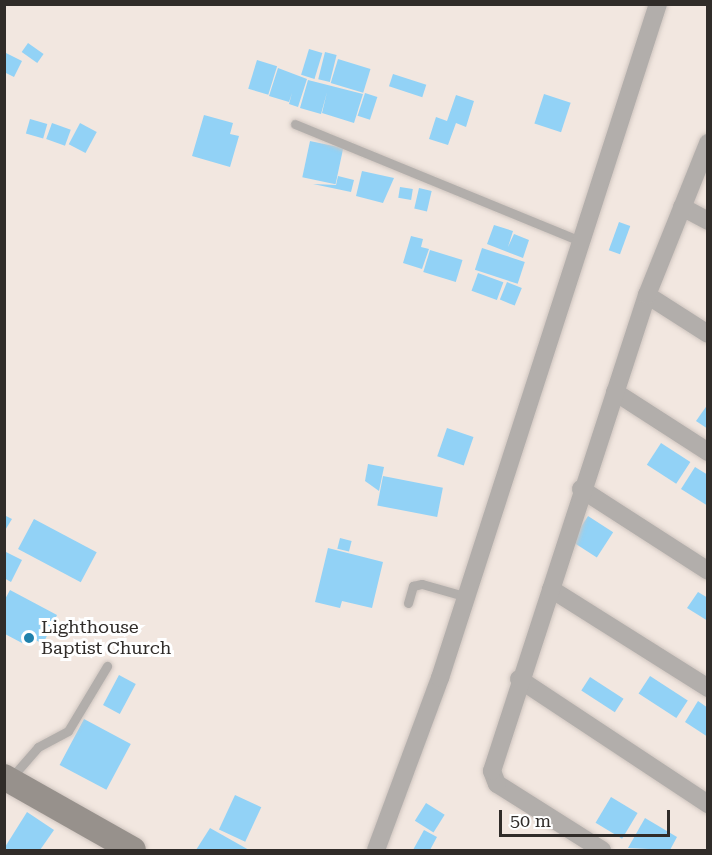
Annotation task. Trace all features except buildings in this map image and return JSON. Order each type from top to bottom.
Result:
[{"type":"main road","points":[[7,779],[133,850]]},
{"type":"street","points":[[376,850],[583,242],[658,4]]},
{"type":"street","points":[[602,850],[492,778],[519,679],[551,589],[581,489],[647,295],[708,143]]},
{"type":"street","points":[[682,207],[708,221]]},
{"type":"street","points":[[647,295],[708,333]]},
{"type":"street","points":[[615,392],[708,452]]},
{"type":"street","points":[[581,489],[708,571]]},
{"type":"street","points":[[551,589],[708,688]]},
{"type":"street","points":[[519,679],[708,804]]},
{"type":"lane","points":[[295,124],[583,242]]},
{"type":"lane","points":[[408,603],[413,586],[422,584],[464,596]]},
{"type":"lane","points":[[7,779],[38,747],[68,731],[107,666]]},
{"type":"place","name":"Lighthouse Baptist Church","points":[[29,638]]}]
